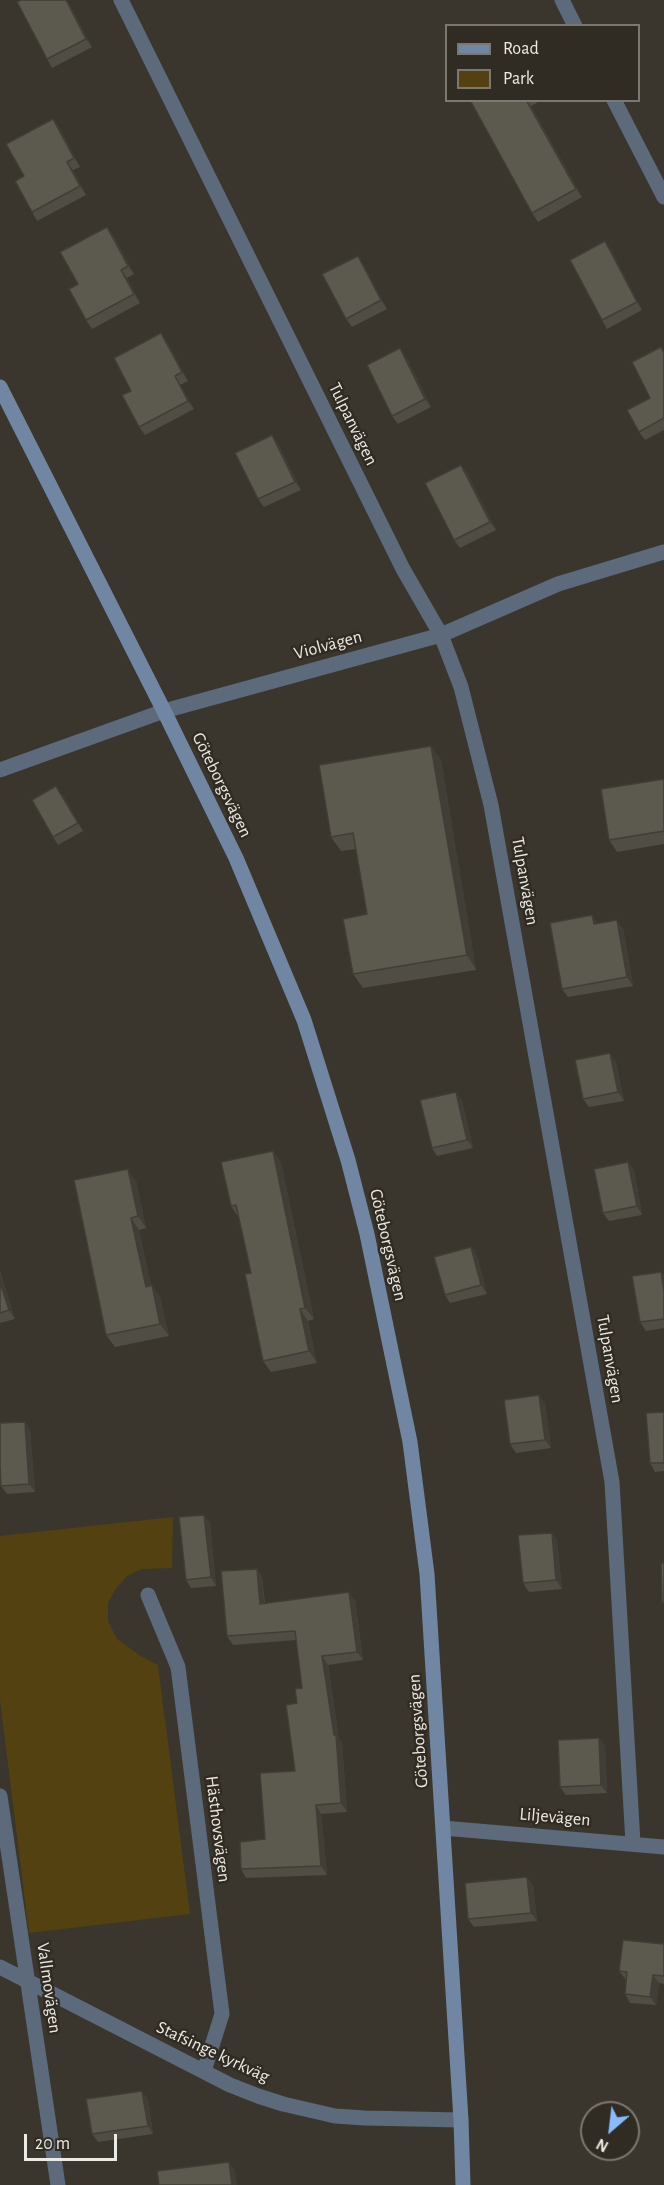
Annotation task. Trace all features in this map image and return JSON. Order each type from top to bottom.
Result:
[{"type":"street","name":"Tulpanvägen","points":[[121,0],[397,558],[441,635],[461,687],[491,805],[612,1482],[633,1843]]},
{"type":"street","points":[[562,0],[574,24]]},
{"type":"street","points":[[615,102],[664,197]]},
{"type":"street","name":"Göteborgsvägen","points":[[0,387],[236,858],[304,1020],[348,1160],[367,1234],[410,1442],[427,1574],[461,2120],[463,2185]]},
{"type":"street","name":"Violvägen","points":[[0,770],[164,711],[441,635],[558,584],[664,552]]},
{"type":"street","name":"Hästhovsvägen","points":[[148,1594],[178,1667],[222,2014],[204,2071]]},
{"type":"street","name":"Vallmovägen","points":[[0,1796],[58,2185]]},
{"type":"street","name":"Liljevägen","points":[[443,1828],[664,1847]]},
{"type":"street","name":"Stafsinge kyrkväg","points":[[0,1967],[258,2096],[335,2116],[461,2120]]},
{"type":"green space","points":[[173,1517],[172,1568],[141,1569],[127,1576],[108,1603],[108,1621],[117,1639],[158,1665],[190,1914],[29,1933],[0,1700],[0,1536]]},
{"type":"building","points":[[21,0],[66,0],[86,39],[47,59],[17,2]]},
{"type":"building","points":[[471,102],[527,102],[576,189],[532,213]]},
{"type":"building","points":[[53,119],[74,158],[67,162],[80,186],[32,212],[15,181],[24,176],[6,144]]},
{"type":"building","points":[[107,227],[128,266],[121,270],[134,294],[86,320],[69,289],[78,284],[60,252]]},
{"type":"building","points":[[605,241],[637,302],[602,320],[570,260]]},
{"type":"building","points":[[358,256],[381,300],[346,319],[322,274]]},
{"type":"building","points":[[161,333],[182,372],[175,376],[188,401],[139,427],[122,395],[131,391],[114,358]]},
{"type":"building","points":[[661,347],[664,353],[664,418],[639,432],[627,410],[650,398],[632,362]]},
{"type":"building","points":[[400,348],[425,399],[392,416],[367,365]]},
{"type":"building","points":[[272,435],[295,482],[258,499],[235,453]]},
{"type":"building","points":[[461,465],[490,522],[454,540],[425,483]]},
{"type":"building","points":[[431,746],[467,955],[353,974],[343,919],[367,914],[353,833],[331,837],[319,765]]},
{"type":"building","points":[[664,779],[664,831],[609,840],[601,789]]},
{"type":"building","points":[[56,786],[78,823],[53,837],[32,800]]},
{"type":"building","points":[[592,915],[594,924],[617,920],[627,977],[562,989],[550,923]]},
{"type":"building","points":[[610,1053],[618,1092],[583,1099],[575,1060]]},
{"type":"building","points":[[456,1092],[467,1140],[432,1148],[420,1100]]},
{"type":"building","points":[[273,1151],[305,1308],[300,1309],[309,1351],[263,1361],[245,1274],[251,1273],[236,1205],[231,1206],[221,1162]]},
{"type":"building","points":[[628,1162],[637,1206],[603,1213],[594,1169]]},
{"type":"building","points":[[128,1169],[138,1216],[131,1218],[146,1287],[152,1285],[160,1324],[106,1335],[74,1180]]},
{"type":"building","points":[[471,1247],[481,1285],[445,1295],[434,1257]]},
{"type":"building","points":[[661,1272],[664,1319],[640,1322],[632,1276]]},
{"type":"building","points":[[0,1282],[9,1310],[0,1313]]},
{"type":"building","points":[[539,1395],[545,1440],[510,1444],[504,1400]]},
{"type":"building","points":[[664,1412],[664,1463],[650,1463],[646,1413]]},
{"type":"building","points":[[25,1422],[29,1484],[1,1486],[0,1423]]},
{"type":"building","points":[[204,1515],[211,1577],[186,1580],[179,1517]]},
{"type":"building","points":[[552,1533],[556,1580],[523,1583],[518,1535]]},
{"type":"building","points":[[661,1563],[664,1563],[664,1602],[662,1603]]},
{"type":"building","points":[[257,1569],[260,1604],[349,1592],[357,1652],[322,1656],[334,1735],[336,1735],[341,1803],[316,1805],[321,1866],[241,1869],[240,1842],[265,1839],[260,1773],[295,1771],[286,1705],[297,1703],[295,1689],[302,1688],[295,1631],[227,1636],[221,1571]]},
{"type":"building","points":[[599,1738],[601,1785],[560,1787],[558,1740]]},
{"type":"building","points":[[527,1877],[531,1913],[468,1919],[465,1883]]},
{"type":"building","points":[[623,1940],[664,1944],[664,1976],[653,1975],[650,1997],[625,1994],[627,1972],[619,1971]]},
{"type":"building","points":[[142,2091],[148,2126],[92,2134],[86,2099]]},
{"type":"building","points":[[229,2162],[232,2185],[159,2185],[157,2171]]}]
